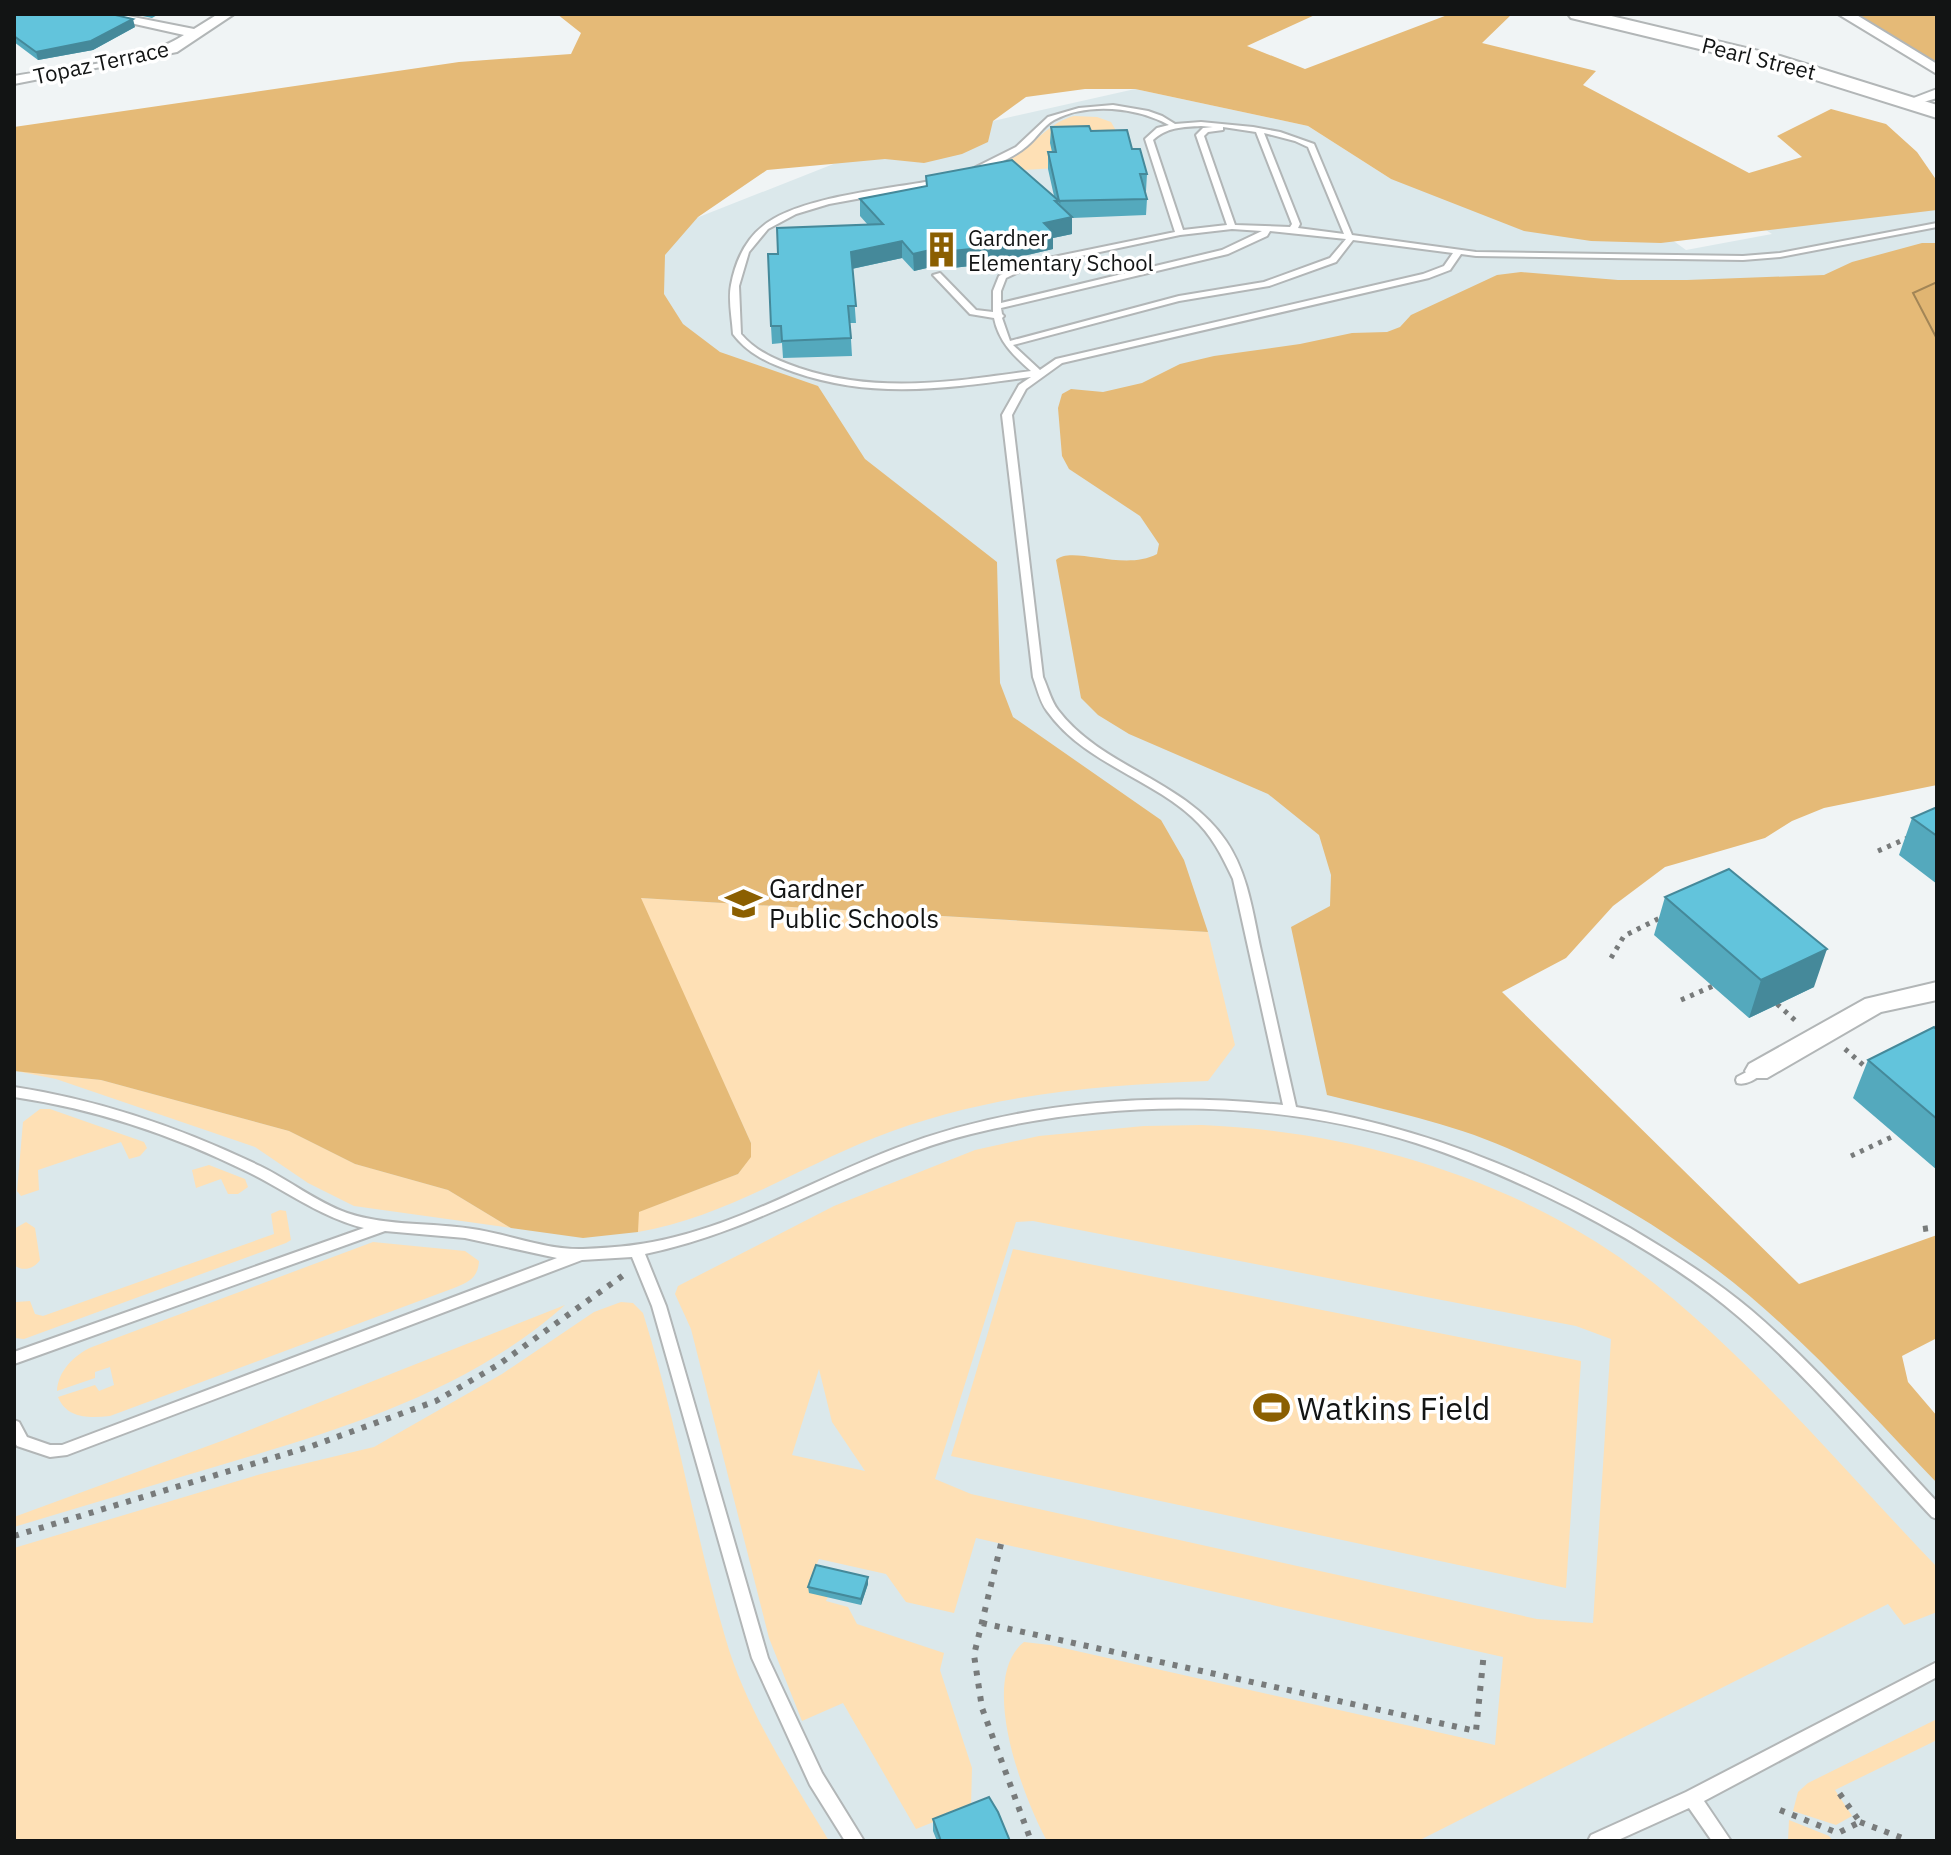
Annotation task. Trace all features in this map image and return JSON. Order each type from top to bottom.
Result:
[{"type":"main road","name":"Pearl Street","points":[[1578,14],[1780,62],[1937,112]]},
{"type":"street","points":[[97,14],[199,34]]},
{"type":"street","name":"Topaz Terrace","points":[[14,80],[124,61],[172,49],[227,14]]},
{"type":"street","points":[[1845,14],[1937,70]]},
{"type":"street","points":[[1910,102],[1937,93]]},
{"type":"street","points":[[1750,1075],[1825,1031],[1887,1000],[1937,991]]},
{"type":"lane","points":[[966,173],[1020,148],[1048,121],[1070,113],[1131,111],[1158,115],[1172,124]]},
{"type":"lane","points":[[1180,233],[1149,142],[1154,132],[1172,124],[1199,122],[1288,136],[1311,146],[1350,239]]},
{"type":"lane","points":[[1232,227],[1200,135],[1211,128],[1239,129]]},
{"type":"lane","points":[[1260,132],[1296,224],[1293,230]]},
{"type":"lane","points":[[948,179],[828,202],[791,214],[757,234],[742,251],[738,266],[737,334],[755,352],[840,385],[935,386],[1038,373],[1073,357],[1437,273],[1451,265],[1458,253]]},
{"type":"lane","points":[[1038,373],[1008,344],[999,311],[1000,281],[1017,268],[1180,233],[1232,227],[1268,228],[1458,253],[1757,257],[1937,225]]},
{"type":"lane","points":[[937,275],[973,312],[999,311],[1225,252],[1266,233],[1268,228]]},
{"type":"lane","points":[[1008,344],[1179,299],[1266,284],[1333,260],[1350,239]]},
{"type":"lane","points":[[1038,373],[1010,405],[1006,426],[1041,690],[1060,723],[1072,734],[1186,803],[1225,844],[1239,879],[1290,1109]]},
{"type":"lane","points":[[14,1092],[86,1105],[208,1147],[348,1219],[385,1226],[472,1234],[546,1253],[638,1258],[738,1224],[894,1153],[951,1134],[1011,1120],[1184,1102],[1290,1109],[1358,1120],[1460,1150],[1551,1192],[1648,1243],[1686,1268],[1766,1333],[1937,1512]]},
{"type":"lane","points":[[14,1358],[385,1226]]},
{"type":"lane","points":[[14,1426],[22,1442],[50,1451],[62,1451],[581,1255]]},
{"type":"lane","points":[[638,1258],[659,1306],[760,1658],[816,1779],[855,1841]]},
{"type":"lane","points":[[1597,1841],[1692,1798],[1937,1669]]},
{"type":"lane","points":[[1692,1798],[1722,1841]]},
{"type":"path","points":[[1878,851],[1917,834]]},
{"type":"path","points":[[1611,958],[1618,942],[1629,933],[1667,914]]},
{"type":"path","points":[[1681,1000],[1713,986]]},
{"type":"path","points":[[1825,1031],[1871,1072]]},
{"type":"path","points":[[1851,1156],[1896,1135]]},
{"type":"path","points":[[1923,1229],[1937,1227]]},
{"type":"path","points":[[14,1536],[312,1446],[436,1401],[498,1365],[638,1258]]},
{"type":"path","points":[[1001,1544],[974,1655],[982,1708],[1031,1841]]},
{"type":"path","points":[[982,1623],[1476,1731],[1484,1652]]},
{"type":"path","points":[[1837,1790],[1860,1822],[1905,1839]]},
{"type":"path","points":[[1780,1810],[1838,1833],[1860,1822]]},
{"type":"shaded area","points":[[557,14],[1317,14],[1247,46],[1305,69],[1450,14],[1512,14],[1482,43],[1596,71],[1583,85],[1749,173],[1802,157],[1777,136],[1831,109],[1886,124],[1917,152],[1937,181],[1937,210],[1661,243],[1591,241],[1524,231],[1391,179],[1308,126],[1135,89],[1085,89],[1026,97],[993,121],[988,142],[962,154],[924,163],[885,159],[767,170],[698,217],[665,255],[664,294],[683,324],[720,352],[818,386],[865,459],[997,562],[1000,683],[1013,717],[1161,820],[1184,860],[1208,932],[641,898],[751,1143],[751,1157],[738,1174],[639,1212],[638,1232],[583,1238],[511,1228],[448,1190],[355,1164],[289,1131],[101,1080],[14,1071],[14,127],[459,62],[571,54],[581,33]]},
{"type":"shaded area","points":[[1851,14],[1937,14],[1937,65]]},
{"type":"shaded area","name":"Gardner Public Schools","points":[[1135,89],[1308,126],[1391,179],[1635,213],[1686,250],[1772,234],[1720,200],[1937,200],[1937,257],[1446,969],[1937,1466],[1937,1841],[14,1841],[14,815],[633,243],[841,161],[993,121]]},
{"type":"shaded area","points":[[1074,116],[1097,117],[1111,122],[1122,141],[1051,143],[1056,168],[1024,170],[1007,161],[1056,124]]},
{"type":"shaded area","points":[[1922,243],[1937,243],[1937,282],[1929,321],[1937,339],[1937,785],[1824,808],[1792,821],[1765,838],[1665,867],[1613,906],[1566,958],[1502,992],[1799,1284],[1937,1235],[1937,1338],[1902,1356],[1908,1382],[1937,1416],[1937,1483],[1789,1331],[1725,1276],[1647,1222],[1555,1170],[1485,1139],[1327,1095],[1291,927],[1330,906],[1331,875],[1319,835],[1268,794],[1129,734],[1098,715],[1081,698],[1056,560],[1074,555],[1114,560],[1144,559],[1157,554],[1159,544],[1140,516],[1069,469],[1062,456],[1058,408],[1062,394],[1071,389],[1103,392],[1142,383],[1180,364],[1214,356],[1352,333],[1387,332],[1400,327],[1411,315],[1497,275],[1521,272],[1618,280],[1687,280],[1824,275],[1852,262]]},
{"type":"shaded area","points":[[1937,282],[1937,339],[1913,293]]},
{"type":"shaded area","points":[[640,898],[1208,932],[1235,1045],[1208,1081],[1081,1089],[997,1102],[956,1112],[874,1138],[699,1216],[638,1232],[638,1212],[738,1174],[751,1156],[751,1143]]},
{"type":"shaded area","points":[[16,1071],[101,1080],[289,1131],[355,1164],[448,1190],[511,1228],[354,1206],[308,1183],[255,1147],[56,1079]]},
{"type":"shaded area","points":[[40,1109],[50,1109],[144,1142],[147,1148],[140,1156],[129,1159],[121,1142],[38,1170],[39,1190],[21,1196],[17,1191],[23,1122]]},
{"type":"shaded area","points":[[1202,1125],[1257,1129],[1366,1148],[1473,1180],[1573,1228],[1662,1289],[1744,1363],[1823,1445],[1936,1566],[1937,1612],[1904,1625],[1888,1604],[1418,1841],[1047,1841],[1017,1769],[1005,1710],[1005,1683],[1011,1659],[1024,1642],[1050,1645],[1495,1745],[1503,1657],[976,1538],[954,1613],[906,1602],[886,1574],[819,1559],[809,1581],[832,1587],[826,1601],[848,1607],[857,1624],[944,1653],[940,1670],[972,1768],[971,1807],[916,1829],[843,1703],[802,1721],[769,1638],[691,1329],[675,1294],[678,1286],[834,1206],[975,1150],[1039,1136],[1144,1126]],"holes":[[[1033,1221],[1576,1326],[1611,1339],[1593,1623],[1537,1619],[971,1494],[935,1479],[1016,1222]],[[819,1369],[832,1422],[865,1471],[792,1455]]]},
{"type":"shaded area","points":[[209,1165],[245,1179],[248,1187],[238,1194],[228,1194],[221,1179],[196,1188],[192,1170]]},
{"type":"shaded area","points":[[286,1211],[291,1240],[286,1243],[24,1339],[14,1338],[16,1302],[30,1301],[35,1314],[43,1316],[274,1234],[271,1214]]},
{"type":"shaded area","points":[[26,1222],[35,1228],[40,1260],[35,1266],[25,1269],[14,1265],[14,1229]]},
{"type":"shaded area","points":[[373,1242],[465,1251],[479,1261],[477,1272],[472,1279],[454,1288],[110,1416],[80,1416],[67,1410],[58,1397],[95,1385],[99,1391],[114,1385],[110,1367],[95,1372],[95,1378],[57,1391],[60,1377],[68,1364],[92,1347]]},
{"type":"shaded area","name":"Watkins Field","points":[[1013,1249],[1581,1361],[1566,1588],[951,1456]]},
{"type":"shaded area","points":[[621,1302],[633,1303],[643,1313],[735,1667],[771,1744],[829,1841],[14,1841],[14,1548],[261,1474],[374,1447],[502,1374],[594,1312]]},
{"type":"shaded area","points":[[565,1305],[490,1360],[407,1402],[320,1435],[14,1527],[14,1517],[227,1439]]},
{"type":"shaded area","points":[[1937,1719],[1937,1740],[1835,1790],[1852,1816],[1836,1825],[1793,1811],[1798,1792],[1808,1783]]},
{"type":"shaded area","points":[[1789,1820],[1829,1836],[1833,1841],[1788,1841]]},
{"type":"building","points":[[14,14],[111,14],[133,19],[91,41],[36,52],[14,36]]},
{"type":"building","points":[[1089,126],[1091,131],[1127,130],[1132,149],[1140,149],[1147,174],[1140,174],[1147,199],[1059,201],[1048,152],[1056,152],[1051,127]]},
{"type":"building","name":"Gardner Elementary School","points":[[1012,160],[1059,201],[1055,201],[1072,217],[1044,223],[1054,233],[990,247],[952,251],[947,246],[913,254],[902,241],[851,252],[856,306],[848,306],[851,338],[782,341],[781,326],[771,326],[768,254],[778,254],[777,228],[883,224],[860,199],[927,186],[926,176]]},
{"type":"building","points":[[1937,807],[1937,836],[1912,818]]},
{"type":"building","points":[[1729,869],[1827,949],[1761,980],[1665,897]]},
{"type":"building","points":[[1934,1027],[1937,1030],[1937,1119],[1868,1060]]},
{"type":"building","points":[[816,1565],[868,1577],[861,1599],[808,1587]]},
{"type":"building","points":[[989,1797],[1010,1841],[941,1841],[933,1819]]},
{"type":"place","name":"Gardner Elementary School","points":[[942,250]]},
{"type":"place","name":"Gardner Public Schools","points":[[743,903]]},
{"type":"place","name":"Watkins Field","points":[[1271,1408]]}]
